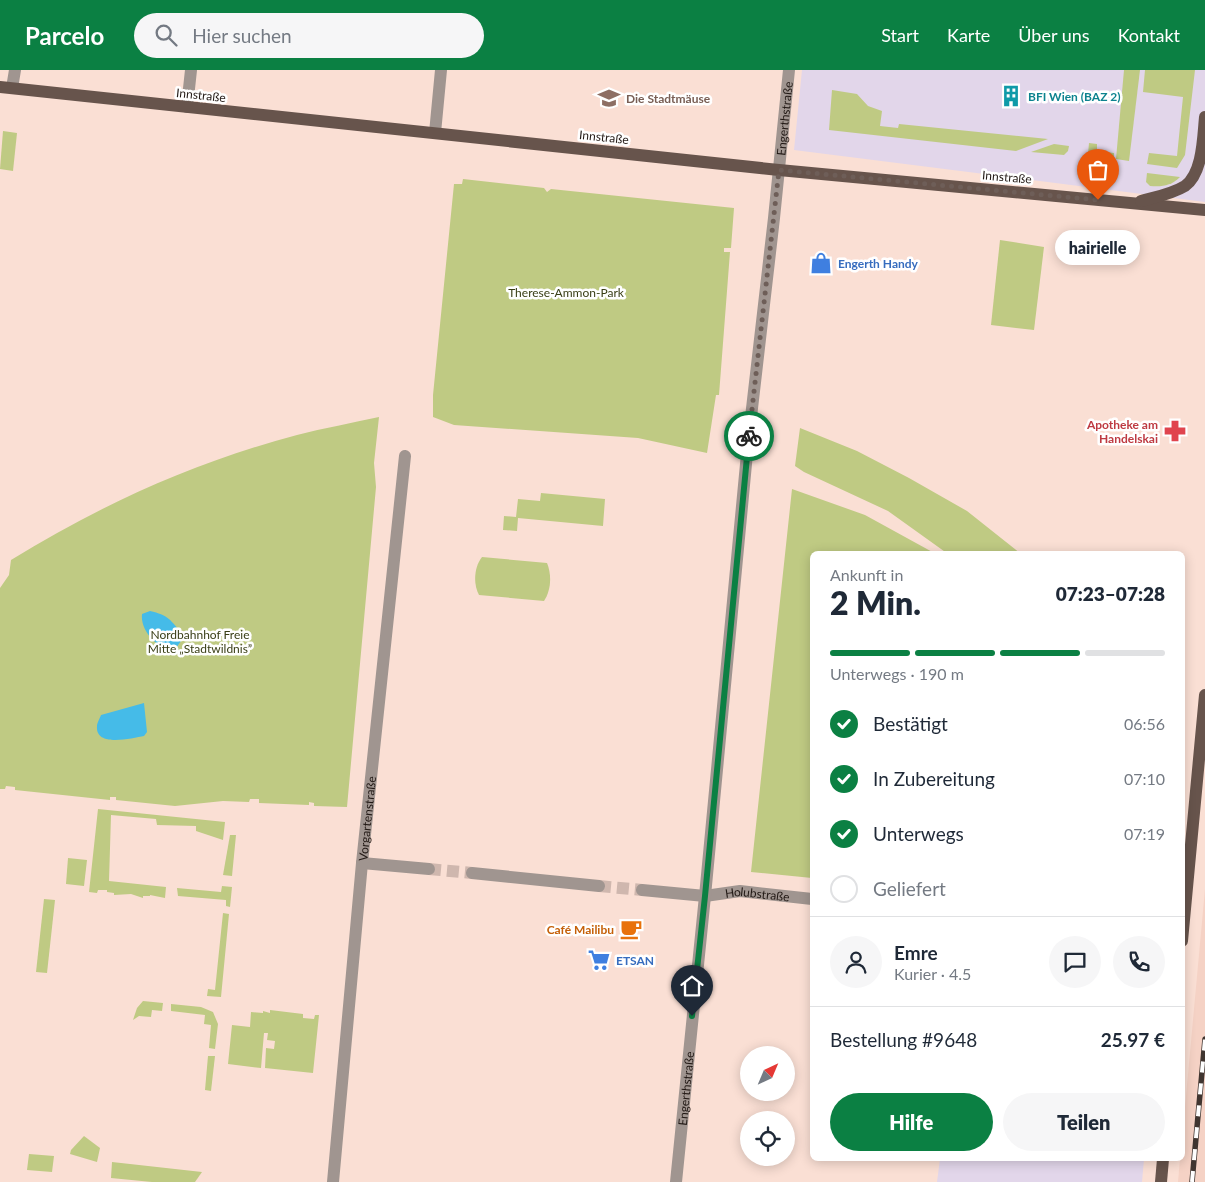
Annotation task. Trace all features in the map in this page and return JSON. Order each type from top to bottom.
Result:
[{"type":"main road","name":"Innstraße","points":[[6,88],[779,170],[1205,210]]},
{"type":"main road","points":[[1134,203],[1172,192],[1186,185],[1196,172],[1201,152],[1205,117]]},
{"type":"main road","points":[[1185,913],[1205,695]]},
{"type":"main road","points":[[1160,1182],[1163,1161]]},
{"type":"street","points":[[6,88],[14,70]]},
{"type":"street","points":[[186,107],[191,70]]},
{"type":"street","points":[[435,133],[441,70]]},
{"type":"street","name":"Engerthstraße","points":[[676,1182],[748,443],[789,70]]},
{"type":"street","name":"Vorgartenstraße","points":[[333,1182],[362,863],[405,456]]},
{"type":"street","points":[[362,863],[429,869]]},
{"type":"street","points":[[472,873],[599,886]]},
{"type":"street","name":"Holubstraße","points":[[642,890],[705,896],[740,891],[810,898]]},
{"type":"shaded area","points":[[802,70],[1205,70],[1205,202],[794,150]]},
{"type":"shaded area","points":[[1205,889],[1205,1182],[1178,1182],[1180,1161],[1185,1161],[1185,1107]]},
{"type":"shaded area","points":[[940,1161],[1144,1161],[1142,1182],[937,1182]]},
{"type":"green space","points":[[1124,70],[1140,70],[1129,161],[1116,159]]},
{"type":"green space","points":[[1145,70],[1195,70],[1185,155],[1177,168],[1147,164],[1149,153],[1177,156],[1183,97],[1143,92]]},
{"type":"green space","points":[[832,90],[857,94],[868,106],[882,111],[880,126],[898,128],[899,124],[1048,139],[1016,151],[829,130]]},
{"type":"green space","points":[[3,131],[17,133],[13,171],[0,169]]},
{"type":"green space","points":[[1089,143],[1097,144],[1097,151],[1114,153],[1114,160],[1091,158],[1088,154]]},
{"type":"green space","points":[[1054,144],[1069,146],[1068,151],[1064,155],[1031,152]]},
{"type":"green space","points":[[1147,173],[1180,177],[1166,185],[1150,186],[1146,182]]},
{"type":"green space","name":"Therese-Ammon-Park","points":[[463,179],[544,188],[547,192],[551,189],[734,208],[731,248],[724,248],[724,252],[730,252],[719,395],[716,395],[707,453],[638,438],[454,425],[433,417],[433,395],[454,184],[462,184]]},
{"type":"green space","points":[[1000,240],[1044,247],[1034,330],[991,325]]},
{"type":"green space","name":"Nordbahnhof Freie Mitte „Stadtwildnis”","points":[[379,417],[374,463],[376,487],[347,807],[314,806],[314,803],[309,802],[309,805],[259,803],[259,799],[250,799],[249,802],[223,801],[175,806],[116,800],[116,797],[110,797],[110,800],[15,790],[15,787],[6,786],[5,789],[0,789],[0,588],[9,575],[11,560],[114,503],[185,472],[222,458],[297,435]]},
{"type":"green space","points":[[800,428],[857,451],[909,478],[967,511],[1017,551],[944,551],[888,511],[795,466]]},
{"type":"green space","points":[[792,489],[865,515],[931,551],[810,551],[810,878],[751,872]]},
{"type":"green space","points":[[541,493],[605,499],[603,526],[518,518],[517,531],[503,530],[504,516],[516,517],[518,499],[540,501]]},
{"type":"green space","points":[[482,557],[547,563],[550,583],[544,601],[479,595],[475,576],[477,566]]},
{"type":"green space","points":[[98,809],[225,822],[223,840],[196,831],[196,826],[157,825],[156,819],[111,815],[109,881],[166,887],[165,898],[150,895],[143,896],[143,898],[131,894],[114,895],[114,893],[107,892],[107,890],[98,890],[97,893],[89,892]]},
{"type":"green space","points":[[230,835],[236,835],[232,876],[223,875]]},
{"type":"green space","points":[[68,858],[87,860],[84,886],[66,884]]},
{"type":"green space","points":[[222,886],[232,887],[230,907],[226,906],[226,900],[178,896],[177,888],[221,892]]},
{"type":"green space","points":[[44,899],[55,900],[47,973],[36,972]]},
{"type":"green space","points":[[223,913],[229,914],[221,997],[207,996],[208,989],[215,990]]},
{"type":"green space","points":[[143,1001],[163,1003],[162,1011],[152,1010],[151,1017],[139,1016],[133,1020],[137,1008]]},
{"type":"green space","points":[[171,1004],[201,1007],[213,1012],[218,1024],[215,1049],[209,1048],[211,1025],[204,1024],[205,1015],[171,1011]]},
{"type":"green space","points":[[270,1010],[303,1014],[303,1018],[314,1019],[315,1015],[319,1015],[313,1073],[265,1068],[266,1048],[274,1049],[275,1041],[267,1040],[268,1033],[264,1033],[261,1068],[228,1064],[232,1025],[250,1027],[251,1012],[263,1013],[263,1011],[270,1013]]},
{"type":"green space","points":[[208,1056],[215,1056],[211,1091],[205,1090]]},
{"type":"green space","points":[[84,1136],[100,1148],[97,1162],[70,1154],[71,1150]]},
{"type":"green space","points":[[29,1154],[54,1156],[52,1172],[27,1170]]},
{"type":"green space","points":[[112,1162],[202,1172],[195,1182],[152,1182],[111,1178]]},
{"type":"water","points":[[150,611],[161,614],[169,619],[182,634],[181,641],[176,648],[163,647],[147,633],[142,621],[142,614]]},
{"type":"water","points":[[144,703],[147,732],[144,736],[115,740],[102,737],[98,733],[97,725],[101,715]]},
{"type":"tunnel","points":[[429,869],[472,873]]},
{"type":"tunnel","points":[[599,886],[642,890]]},
{"type":"railway","points":[[1192,1182],[1205,1039]]},
{"type":"way so far","points":[[749,436],[779,170],[1098,200]]},
{"type":"place","name":"BFI Wien (BAZ 2)","points":[[1011,96]]},
{"type":"place","name":"Die Stadtmäuse","points":[[609,98]]},
{"type":"place","name":"hairielle","points":[[1098,200]]},
{"type":"place","name":"Engerth Handy","points":[[821,263]]},
{"type":"place","name":"Apotheke am Handelskai","points":[[1175,431]]},
{"type":"place","name":"Café Mailibu","points":[[631,929]]},
{"type":"place","name":"ETSAN","points":[[599,960]]},
{"type":"route","points":[[692,1016],[749,436]]}]
